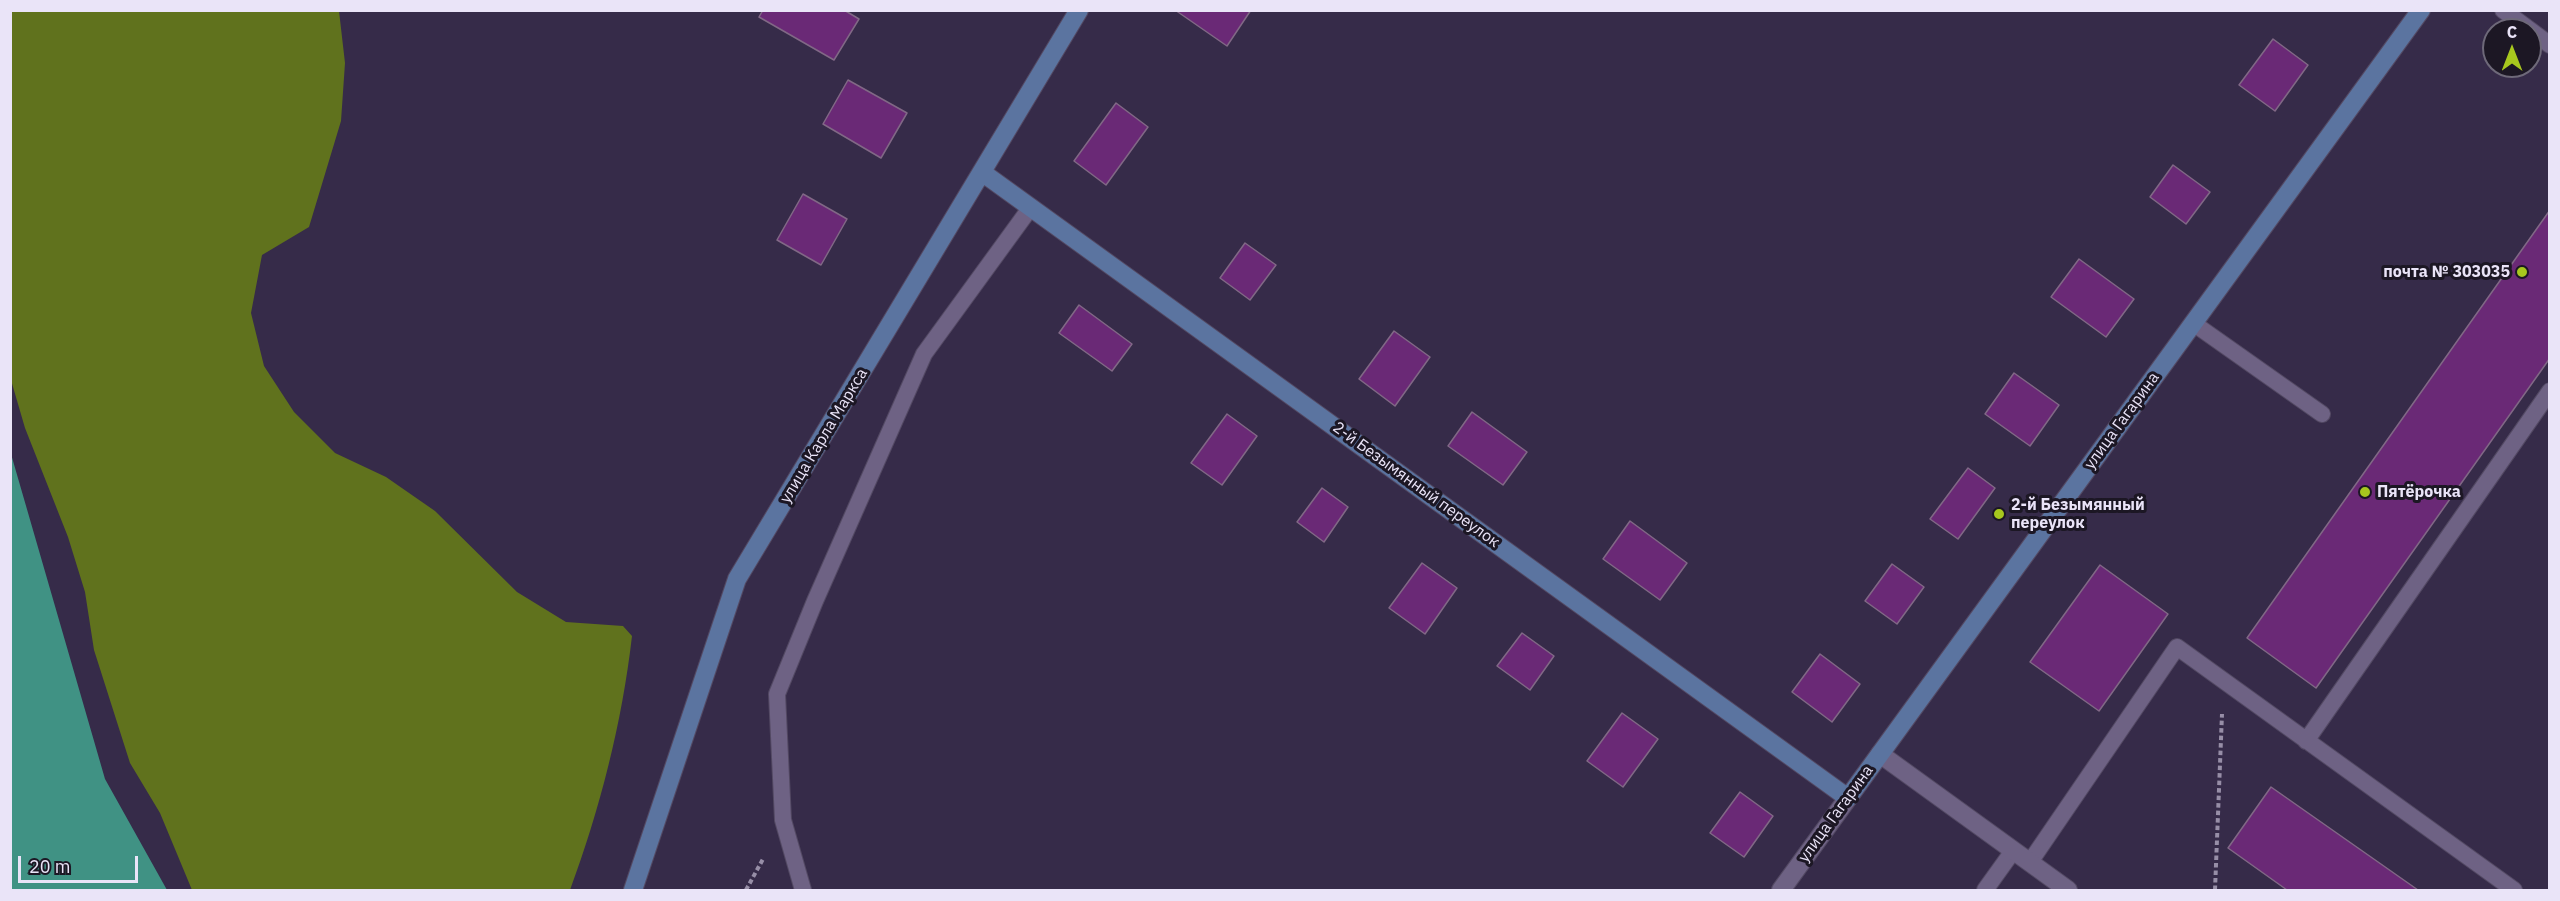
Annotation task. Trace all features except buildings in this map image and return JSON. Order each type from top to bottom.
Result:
[{"type":"main road","name":"улица Карла Маркса","points":[[633,891],[737,579],[1079,10]]},
{"type":"main road","name":"улица Гагарина","points":[[1848,798],[2421,10]]},
{"type":"main road","name":"2-й Безымянный переулок","points":[[983,172],[1848,798]]},
{"type":"street","points":[[1880,754],[2068,891]]},
{"type":"street","name":"улица Гагарина","points":[[1780,891],[1848,798]]},
{"type":"lane","points":[[803,891],[783,820],[777,694],[814,601],[924,354],[1031,207]]},
{"type":"lane","points":[[2193,323],[2322,414]]},
{"type":"lane","points":[[2306,741],[2550,392]]},
{"type":"lane","points":[[2030,862],[2176,647],[2514,891]]},
{"type":"lane","points":[[1985,891],[2013,851]]},
{"type":"path","points":[[2215,891],[2224,681]]},
{"type":"shaded area","points":[[10,11],[339,11],[345,63],[341,121],[309,227],[262,255],[251,313],[264,366],[294,412],[335,453],[386,477],[435,511],[517,592],[566,622],[623,626],[632,636],[616,733],[591,828],[570,890],[192,890],[160,813],[130,763],[94,650],[85,592],[68,537],[25,428],[11,380]]},
{"type":"shaded area","points":[[11,454],[105,779],[167,890],[11,890]]},
{"type":"place","name":"почта № 303035","points":[[2522,272]]},
{"type":"place","name":"Пятёрочка","points":[[2365,492]]},
{"type":"place","name":"2-й Безымянный переулок","points":[[1999,514]]}]
